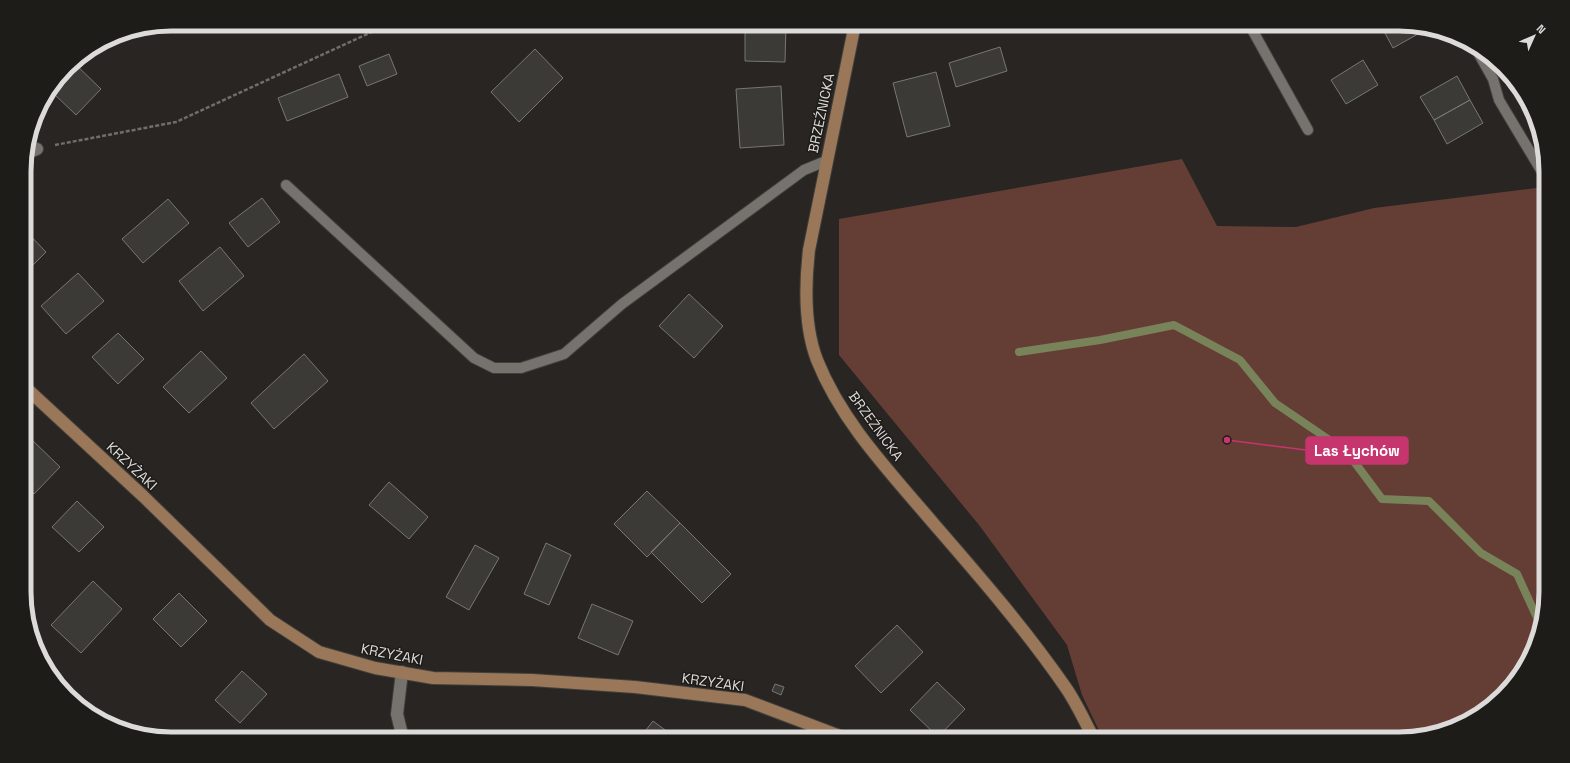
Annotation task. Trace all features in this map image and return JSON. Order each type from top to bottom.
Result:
[{"type":"street","name":"BRZEŹNICKA","points":[[854,31],[826,161],[809,250],[805,284],[808,320],[817,359],[845,414],[886,467],[1016,619],[1067,690],[1090,732]]},
{"type":"street","name":"KRZYŻAKI","points":[[31,393],[143,496],[270,620],[319,652],[375,668],[433,678],[532,680],[635,687],[745,700],[830,732]]},
{"type":"street","points":[[401,732],[397,714],[402,672]]},
{"type":"lane","points":[[1253,31],[1308,130]]},
{"type":"lane","points":[[1481,58],[1493,79],[1499,100],[1539,167]]},
{"type":"lane","points":[[286,185],[474,358],[494,368],[522,368],[564,354],[622,304],[762,200],[804,170],[826,161]]},
{"type":"path","points":[[32,151],[176,122],[374,31]]},
{"type":"shaded area","points":[[1182,159],[1217,226],[1296,227],[1374,208],[1539,188],[1539,601],[1532,637],[1525,654],[1515,670],[1498,691],[1484,703],[1461,718],[1444,725],[1417,731],[1100,732],[1082,695],[1067,645],[979,525],[839,355],[839,219]]},
{"type":"building","points":[[745,31],[786,31],[785,62],[745,61]]},
{"type":"building","points":[[1384,31],[1420,33],[1393,48]]},
{"type":"building","points":[[1000,47],[1007,71],[956,87],[949,63]]},
{"type":"building","points":[[535,49],[563,78],[519,122],[491,92]]},
{"type":"building","points":[[389,54],[397,74],[367,86],[359,66]]},
{"type":"building","points":[[1363,60],[1378,85],[1346,104],[1331,80]]},
{"type":"building","points":[[78,67],[101,89],[76,115],[54,94]]},
{"type":"building","points":[[936,72],[950,126],[907,137],[893,83]]},
{"type":"building","points":[[339,74],[348,97],[287,121],[278,98]]},
{"type":"building","points":[[1457,76],[1470,100],[1434,120],[1420,97]]},
{"type":"building","points":[[781,86],[784,145],[740,148],[736,89]]},
{"type":"building","points":[[1470,100],[1483,123],[1447,144],[1434,120]]},
{"type":"building","points":[[262,198],[280,222],[248,247],[229,223]]},
{"type":"building","points":[[168,199],[189,223],[143,263],[122,239]]},
{"type":"building","points":[[31,236],[46,252],[31,267]]},
{"type":"building","points":[[220,247],[244,276],[203,311],[179,281]]},
{"type":"building","points":[[78,273],[104,301],[66,334],[41,306]]},
{"type":"building","points":[[689,294],[723,326],[694,358],[659,326]]},
{"type":"building","points":[[118,333],[144,359],[118,384],[92,357]]},
{"type":"building","points":[[201,351],[227,378],[189,413],[163,387]]},
{"type":"building","points":[[304,354],[328,381],[274,429],[251,403]]},
{"type":"building","points":[[31,439],[60,467],[34,494],[31,491]]},
{"type":"building","points":[[389,482],[428,517],[409,539],[369,505]]},
{"type":"building","points":[[647,491],[680,523],[647,557],[614,524]]},
{"type":"building","points":[[77,501],[104,527],[79,552],[52,527]]},
{"type":"building","points":[[680,523],[731,574],[702,603],[651,552]]},
{"type":"building","points":[[546,543],[571,555],[549,605],[524,594]]},
{"type":"building","points":[[475,545],[499,558],[469,610],[446,597]]},
{"type":"building","points":[[93,581],[122,609],[81,653],[51,625]]},
{"type":"building","points":[[179,593],[207,621],[181,647],[153,619]]},
{"type":"building","points":[[592,604],[633,621],[618,655],[578,638]]},
{"type":"building","points":[[897,625],[923,652],[881,693],[855,666]]},
{"type":"building","points":[[242,671],[267,694],[240,723],[215,700]]},
{"type":"building","points":[[937,682],[965,709],[943,732],[933,732],[910,710]]},
{"type":"building","points":[[775,684],[784,687],[781,695],[772,691]]},
{"type":"building","points":[[653,721],[668,732],[644,732]]},
{"type":"waterway","points":[[1019,352],[1100,340],[1174,325],[1240,360],[1275,403],[1347,452],[1382,499],[1429,501],[1481,553],[1517,574],[1537,617]]},
{"type":"place","name":"Las Łychów","points":[[1227,440]]}]
